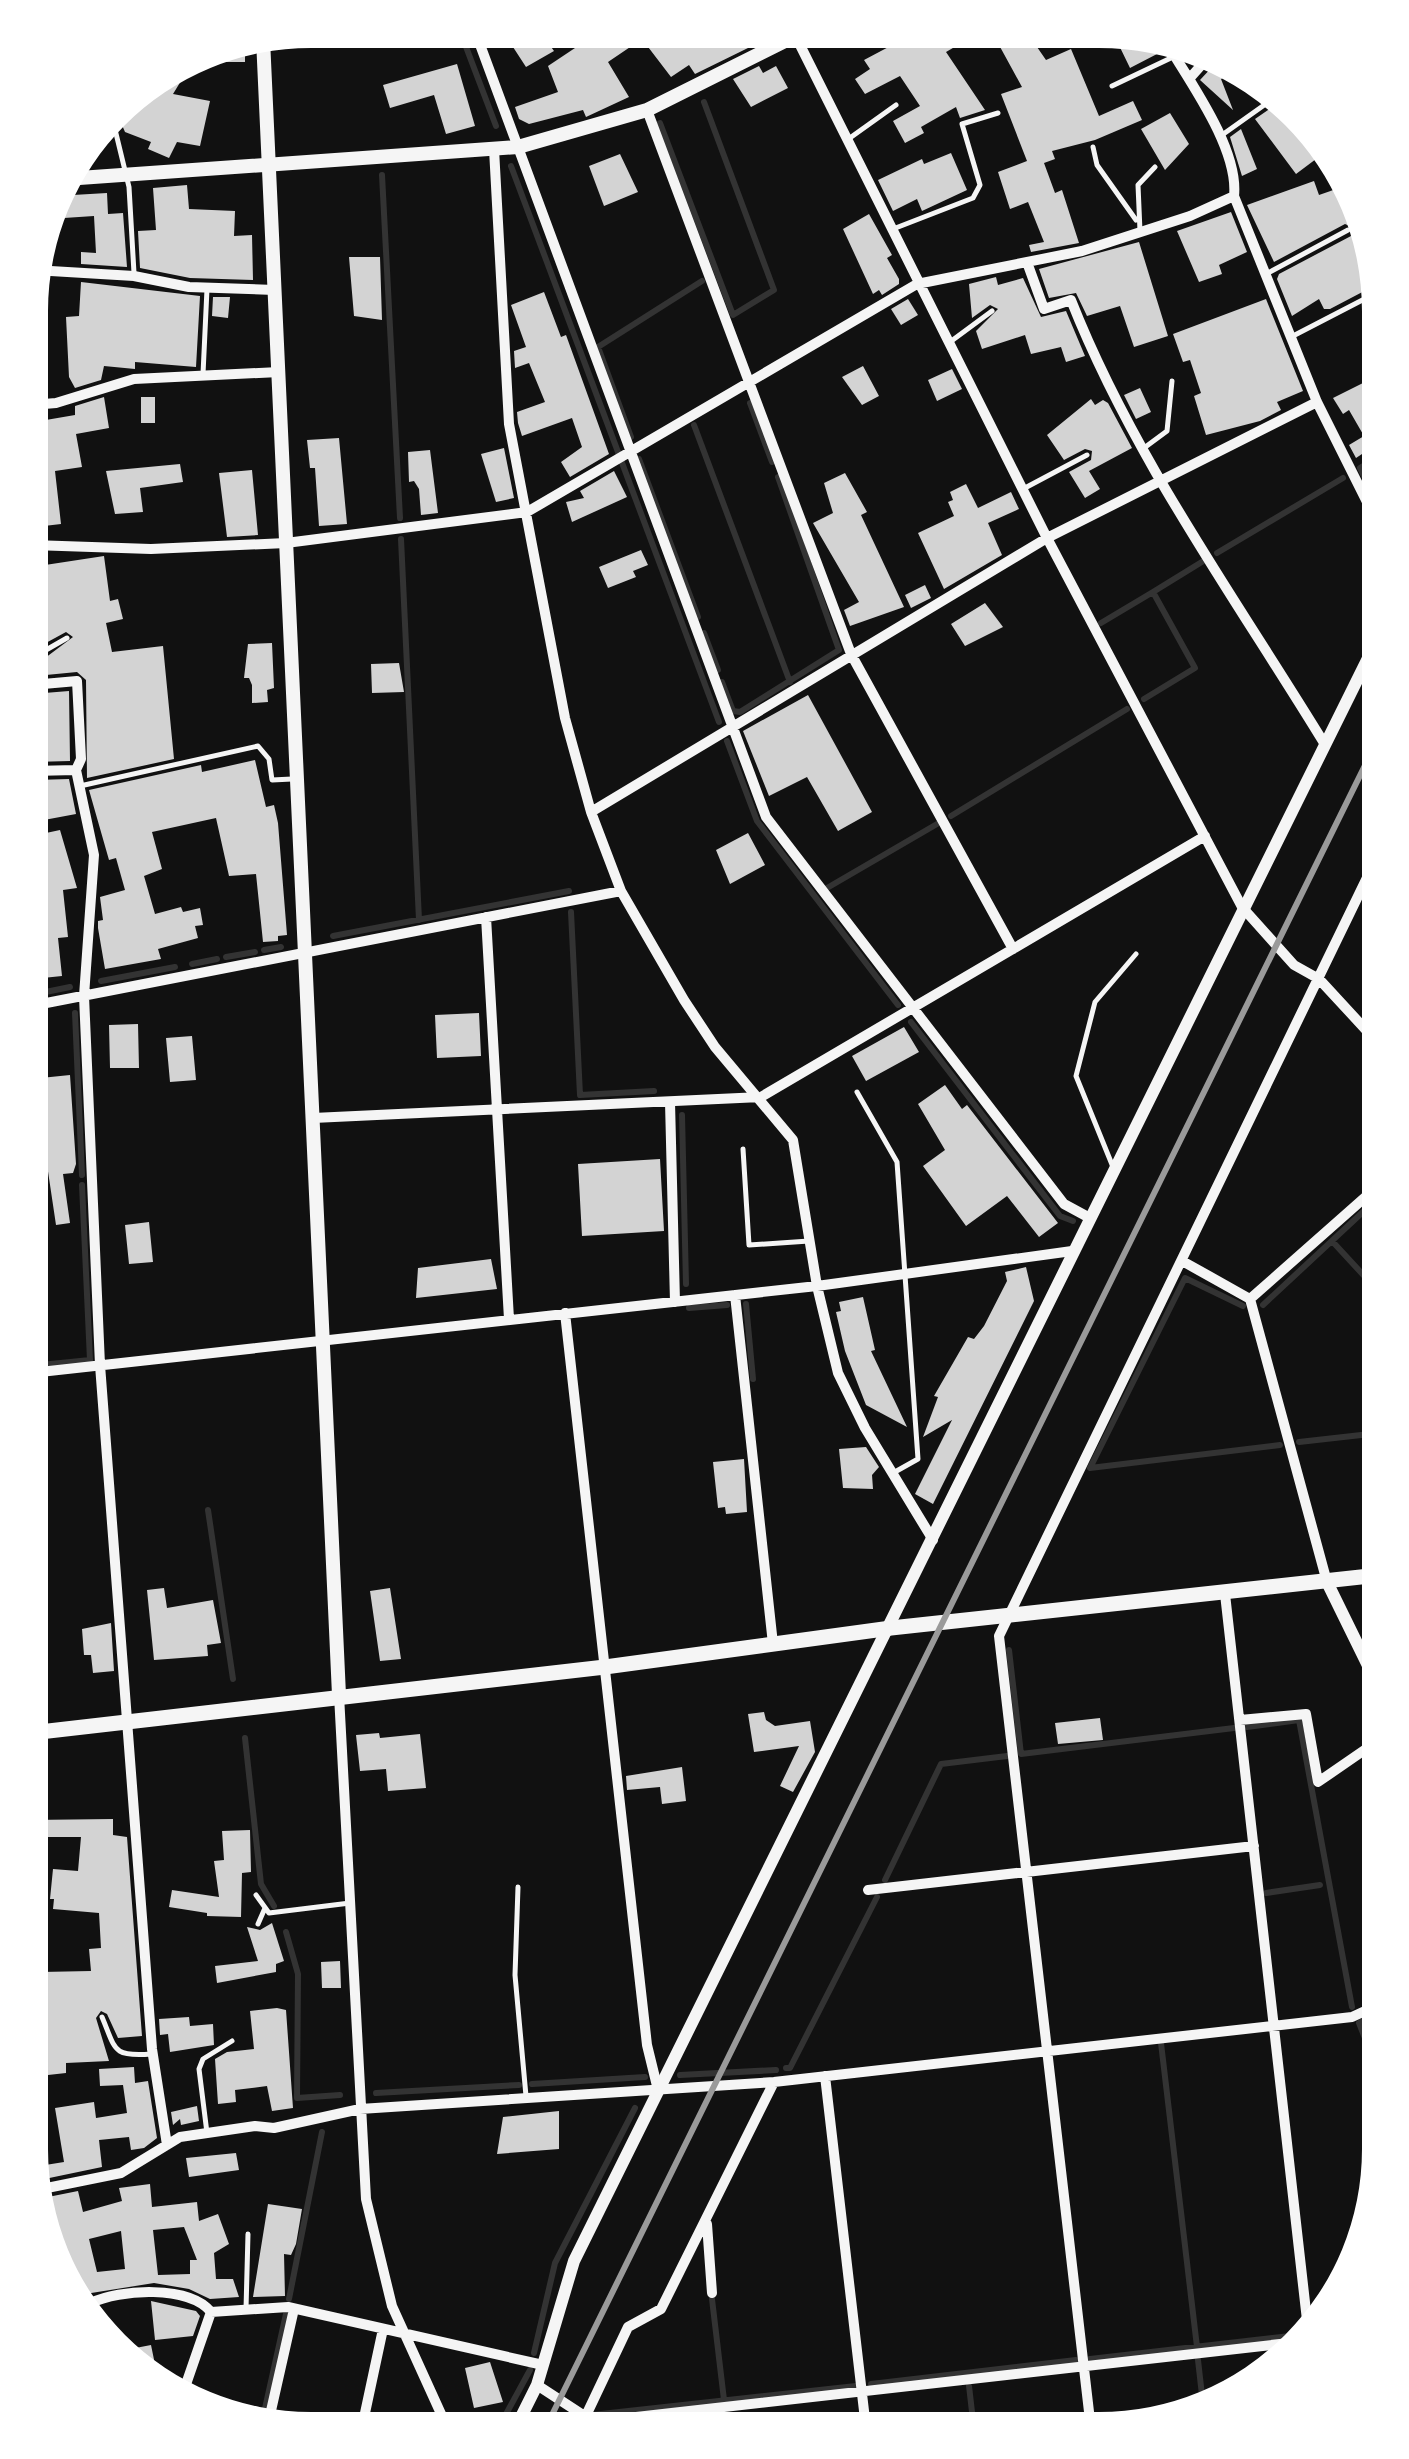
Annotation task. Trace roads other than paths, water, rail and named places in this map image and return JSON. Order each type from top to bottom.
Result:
[{"type":"highway","points":[[48,1731],[606,1667],[1011,1614],[1361,1578]]},
{"type":"main road","points":[[84,177],[518,147],[647,110],[771,47]]},
{"type":"main road","points":[[264,52],[339,1695]]},
{"type":"street","points":[[803,47],[917,284],[1046,538],[1242,907],[1294,964],[1318,979],[1362,1025]]},
{"type":"street","points":[[481,48],[623,456],[766,817],[1064,1204],[1088,1217]]},
{"type":"street","points":[[1177,60],[1220,137],[1235,184],[1234,196],[1317,402],[1362,492]]},
{"type":"street","points":[[1189,79],[1199,68]]},
{"type":"street","points":[[647,110],[852,654],[1013,949]]},
{"type":"street","points":[[494,149],[509,424],[565,718],[591,812],[621,891],[714,1047],[761,1097],[794,1140],[817,1286],[838,1372],[892,1474],[933,1540]]},
{"type":"street","points":[[48,545],[151,548],[286,543],[527,512],[917,284],[1028,265],[1141,234],[1234,196]]},
{"type":"street","points":[[1028,265],[1044,309],[1071,300],[1096,363],[1144,448],[1324,743]]},
{"type":"street","points":[[51,271],[134,276],[207,289],[275,290]]},
{"type":"street","points":[[48,404],[134,378],[279,372]]},
{"type":"street","points":[[591,812],[1046,538],[1317,402]]},
{"type":"street","points":[[524,2412],[537,2385],[574,2261],[891,1628],[1088,1217],[1362,669]]},
{"type":"street","points":[[48,684],[77,682],[81,759],[76,770],[94,855],[84,996],[100,1365],[154,2054],[167,2145]]},
{"type":"street","points":[[48,771],[76,770]]},
{"type":"street","points":[[313,1118],[761,1097],[1205,836]]},
{"type":"street","points":[[1089,2412],[999,1636],[1184,1262],[1196,1222],[1362,889]]},
{"type":"street","points":[[48,1003],[621,891]]},
{"type":"street","points":[[486,917],[508,1320]]},
{"type":"street","points":[[670,1102],[674,1302]]},
{"type":"street","points":[[1250,1300],[1362,1201]]},
{"type":"street","points":[[48,1371],[817,1286],[1072,1251]]},
{"type":"street","points":[[1184,1262],[1250,1300],[1327,1582],[1361,1653]]},
{"type":"street","points":[[735,1295],[773,1644]]},
{"type":"street","points":[[565,1313],[647,2045],[658,2090]]},
{"type":"street","points":[[1225,1594],[1306,2310]]},
{"type":"street","points":[[339,1695],[366,2199],[404,2333],[440,2412]]},
{"type":"street","points":[[1240,1720],[1306,1714],[1318,1782],[1361,1752]]},
{"type":"street","points":[[868,1890],[1254,1846]]},
{"type":"street","points":[[51,2187],[121,2174],[180,2137],[255,2126],[274,2128],[360,2109],[774,2082],[1352,2017],[1361,2013]]},
{"type":"street","points":[[825,2076],[864,2412]]},
{"type":"street","points":[[588,2412],[628,2328],[661,2309],[774,2082]]},
{"type":"street","points":[[707,2223],[712,2293]]},
{"type":"street","points":[[96,2300],[104,2296],[177,2292],[198,2299],[211,2312]]},
{"type":"street","points":[[211,2312],[294,2308],[543,2365]]},
{"type":"street","points":[[272,2408],[294,2308]]},
{"type":"street","points":[[187,2380],[211,2312]]},
{"type":"street","points":[[365,2412],[383,2329]]},
{"type":"street","points":[[673,2412],[1275,2344]]},
{"type":"street","points":[[537,2385],[571,2412]]},
{"type":"lane","points":[[1112,86],[1171,58]]},
{"type":"lane","points":[[847,140],[896,105]]},
{"type":"lane","points":[[1220,137],[1263,106]]},
{"type":"lane","points":[[891,230],[973,198],[980,185],[962,124],[998,114]]},
{"type":"lane","points":[[116,134],[126,174],[134,276]]},
{"type":"lane","points":[[1093,147],[1098,165],[1136,220],[1141,234]]},
{"type":"lane","points":[[1136,220],[1138,185],[1155,167]]},
{"type":"lane","points":[[1266,275],[1348,230]]},
{"type":"lane","points":[[203,374],[207,289]]},
{"type":"lane","points":[[1291,338],[1361,301]]},
{"type":"lane","points":[[948,344],[992,310]]},
{"type":"lane","points":[[1144,448],[1167,431],[1172,381]]},
{"type":"lane","points":[[1022,489],[1086,455]]},
{"type":"lane","points":[[48,649],[67,638]]},
{"type":"lane","points":[[80,786],[258,746],[268,759],[272,780],[297,778]]},
{"type":"lane","points":[[1113,1167],[1076,1076],[1095,1002],[1136,954]]},
{"type":"lane","points":[[857,1092],[896,1162],[918,1459],[892,1474]]},
{"type":"lane","points":[[742,1150],[749,1245],[810,1241]]},
{"type":"lane","points":[[518,1887],[515,1975],[526,2098]]},
{"type":"lane","points":[[256,1895],[269,1913],[350,1904]]},
{"type":"lane","points":[[258,1924],[265,1908]]},
{"type":"lane","points":[[102,2017],[116,2052],[124,2056],[154,2054]]},
{"type":"lane","points":[[207,2133],[199,2069],[203,2060],[232,2041]]},
{"type":"lane","points":[[246,2308],[248,2234]]},
{"type":"waterway","points":[[466,48],[496,126]]},
{"type":"waterway","points":[[660,123],[733,315],[774,290],[704,102]]},
{"type":"waterway","points":[[511,166],[719,722]]},
{"type":"waterway","points":[[382,175],[400,518]]},
{"type":"waterway","points":[[631,437],[598,347],[702,281]]},
{"type":"waterway","points":[[750,403],[772,462]]},
{"type":"waterway","points":[[694,425],[790,682]]},
{"type":"waterway","points":[[639,459],[698,617]]},
{"type":"waterway","points":[[1362,467],[1362,472]]},
{"type":"waterway","points":[[722,682],[733,711],[740,712],[839,650],[778,477]]},
{"type":"waterway","points":[[1217,553],[1343,478]]},
{"type":"waterway","points":[[401,539],[419,920]]},
{"type":"waterway","points":[[1144,699],[1195,668],[1153,592],[1205,560]]},
{"type":"waterway","points":[[1101,623],[1153,592]]},
{"type":"waterway","points":[[704,633],[718,670]]},
{"type":"waterway","points":[[951,816],[1127,709]]},
{"type":"waterway","points":[[727,741],[757,821],[898,1005]]},
{"type":"waterway","points":[[827,888],[937,824]]},
{"type":"waterway","points":[[333,936],[569,891]]},
{"type":"waterway","points":[[571,912],[580,1095],[654,1091]]},
{"type":"waterway","points":[[264,950],[281,947]]},
{"type":"waterway","points":[[226,957],[255,952]]},
{"type":"waterway","points":[[192,964],[217,959]]},
{"type":"waterway","points":[[101,981],[175,967]]},
{"type":"waterway","points":[[48,992],[70,987]]},
{"type":"waterway","points":[[75,1013],[82,1175]]},
{"type":"waterway","points":[[911,1022],[1060,1216],[1073,1221]]},
{"type":"waterway","points":[[682,1115],[686,1284]]},
{"type":"waterway","points":[[48,1364],[90,1360],[82,1185]]},
{"type":"waterway","points":[[1263,1305],[1362,1213]]},
{"type":"waterway","points":[[1332,1241],[1361,1273]]},
{"type":"waterway","points":[[1243,1306],[1185,1278],[1090,1468],[1280,1445]]},
{"type":"waterway","points":[[746,1304],[753,1379]]},
{"type":"waterway","points":[[689,1308],[727,1305]]},
{"type":"waterway","points":[[1299,1442],[1361,1435]]},
{"type":"waterway","points":[[208,1510],[233,1679]]},
{"type":"waterway","points":[[1009,1650],[1021,1754],[1234,1728]]},
{"type":"waterway","points":[[1247,1727],[1299,1720],[1352,2007]]},
{"type":"waterway","points":[[245,1738],[261,1884],[274,1906]]},
{"type":"waterway","points":[[885,1880],[941,1764],[1007,1756]]},
{"type":"waterway","points":[[1266,1893],[1320,1885]]},
{"type":"waterway","points":[[786,2068],[790,2068],[877,1897]]},
{"type":"waterway","points":[[286,1932],[298,1974],[297,2098],[340,2095]]},
{"type":"waterway","points":[[1361,2022],[1361,2028]]},
{"type":"waterway","points":[[1161,2043],[1197,2347]]},
{"type":"waterway","points":[[680,2075],[776,2070]]},
{"type":"waterway","points":[[532,2084],[645,2077]]},
{"type":"waterway","points":[[376,2093],[519,2085]]},
{"type":"waterway","points":[[534,2353],[555,2263],[635,2108]]},
{"type":"waterway","points":[[289,2299],[322,2132]]},
{"type":"waterway","points":[[712,2299],[724,2400]]},
{"type":"waterway","points":[[265,2407],[286,2314]]},
{"type":"waterway","points":[[1090,2359],[1283,2337]]},
{"type":"waterway","points":[[871,2384],[1076,2360]]},
{"type":"waterway","points":[[1198,2360],[1201,2390]]},
{"type":"waterway","points":[[507,2412],[530,2370]]},
{"type":"waterway","points":[[619,2412],[856,2386]]},
{"type":"waterway","points":[[969,2386],[972,2412]]},
{"type":"railway","points":[[553,2412],[1362,772]]}]
